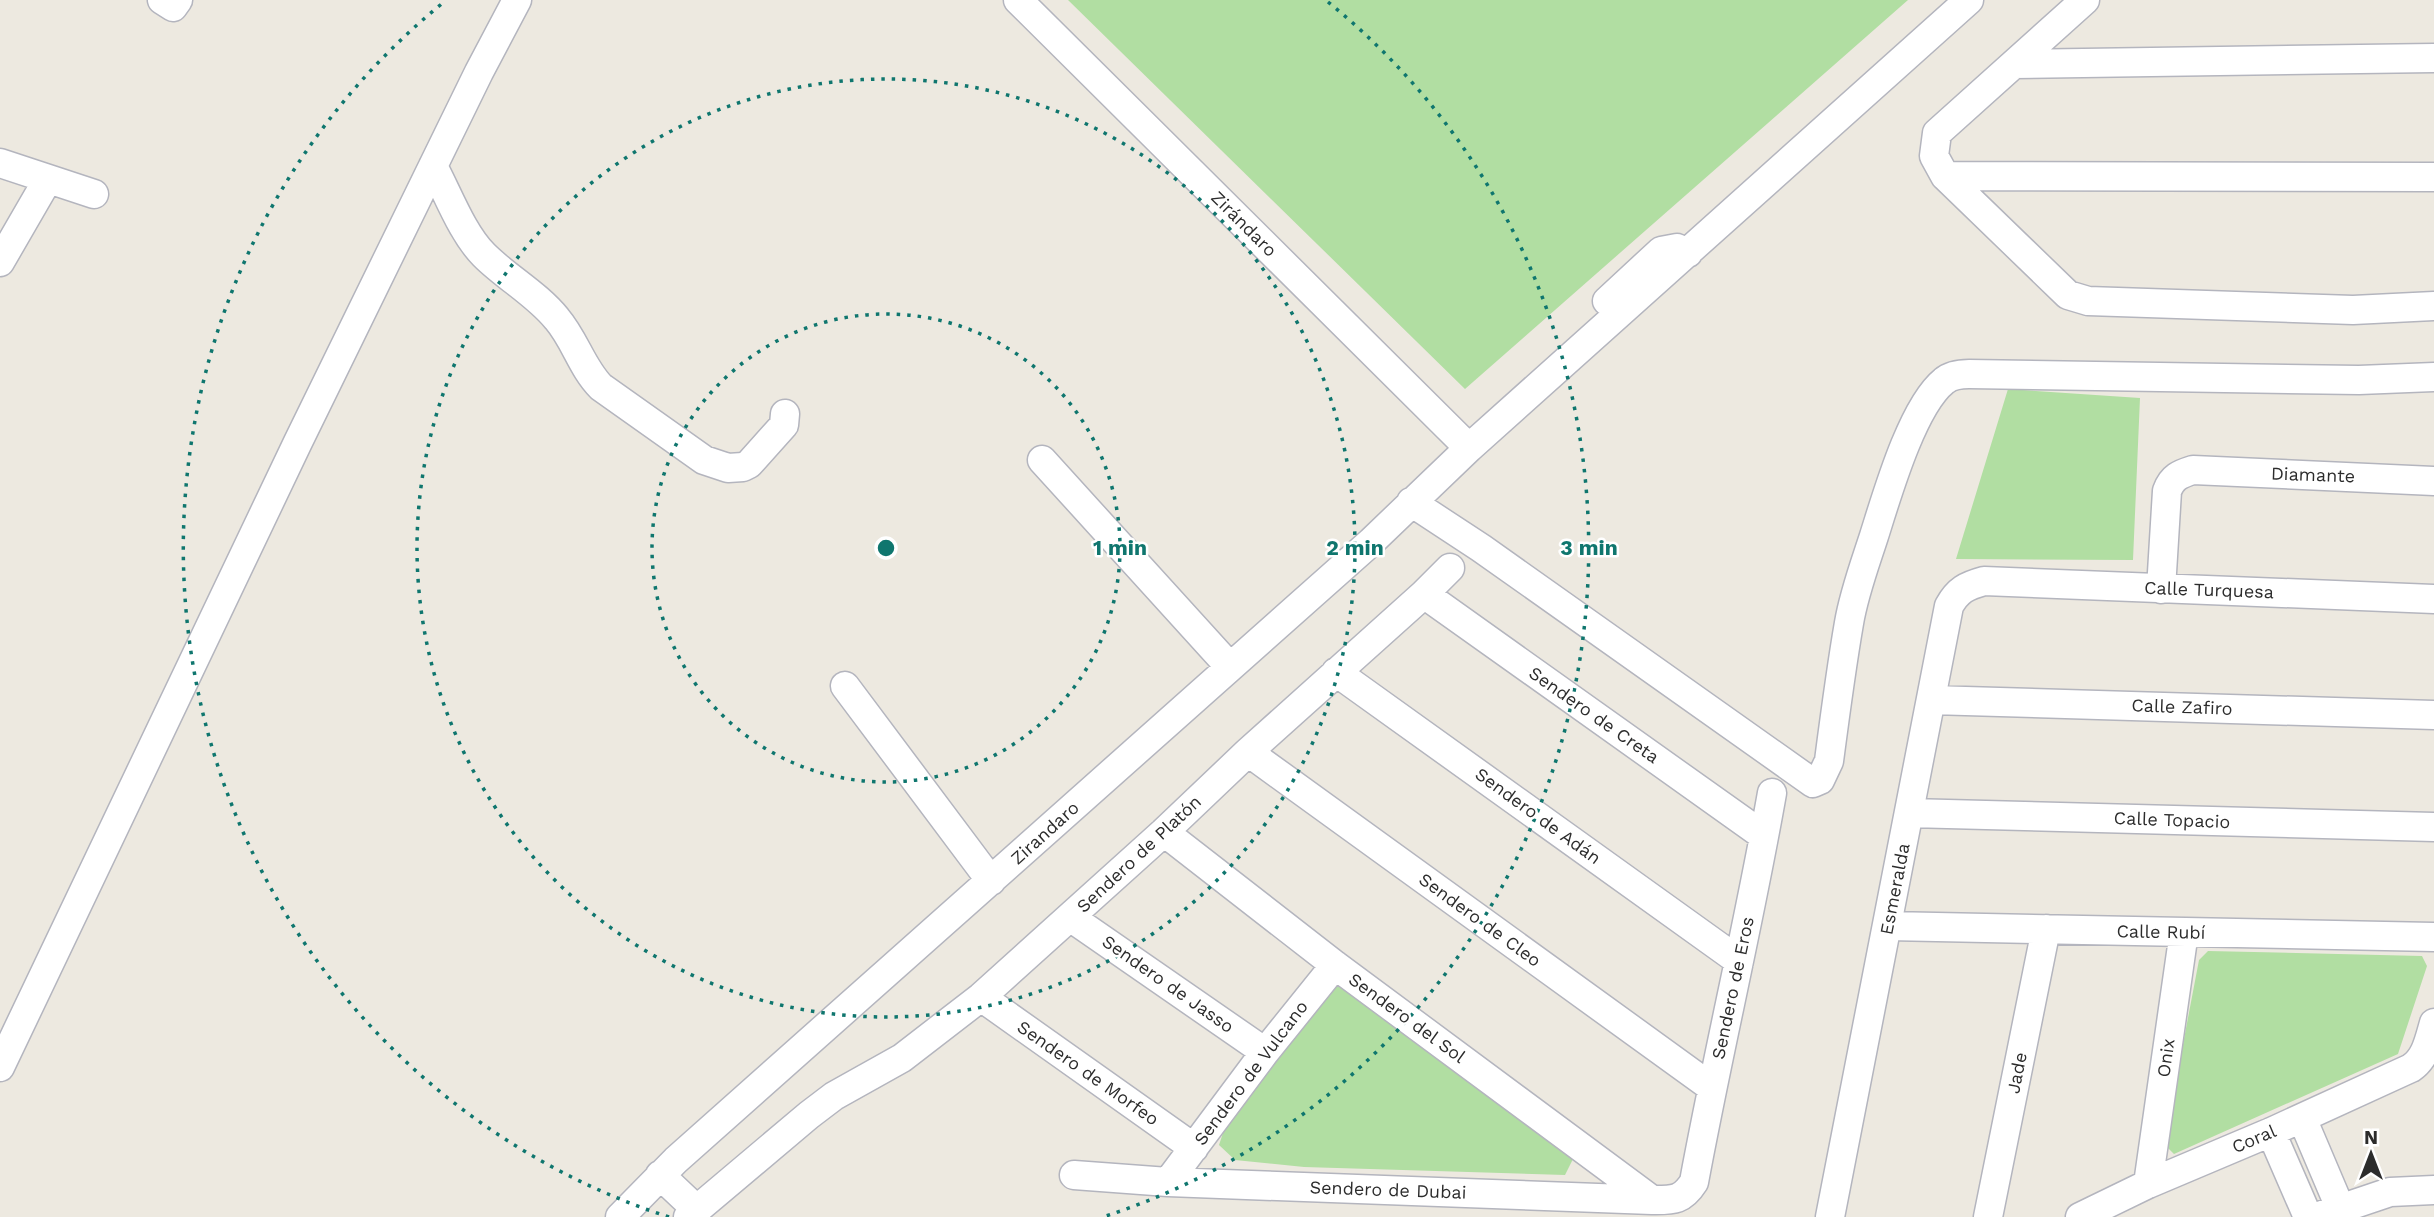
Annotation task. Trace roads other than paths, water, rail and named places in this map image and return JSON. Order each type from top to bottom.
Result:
[{"type":"street","points":[[162,0],[173,7],[178,0]]},
{"type":"street","points":[[0,1067],[191,663],[433,166],[517,0]]},
{"type":"street","name":"Zirándaro","points":[[1018,0],[1464,443]]},
{"type":"street","name":"Zirandaro","points":[[620,1217],[660,1175],[1361,550],[1411,502],[1464,443],[1661,251],[1677,248],[1688,253],[1969,0]]},
{"type":"street","points":[[2085,0],[1937,133],[1934,156],[1945,176],[2068,295],[2088,301],[2353,310],[2434,306]]},
{"type":"street","points":[[2014,64],[2434,58]]},
{"type":"street","points":[[0,163],[94,194]]},
{"type":"street","points":[[433,166],[472,240],[490,260],[554,315],[593,379],[704,460],[728,468],[749,464],[784,425],[785,414]]},
{"type":"street","points":[[1945,176],[2434,177]]},
{"type":"street","points":[[0,262],[48,178]]},
{"type":"street","points":[[1411,502],[1481,548],[1813,783],[1820,780],[1829,761],[1849,622],[1895,470],[1918,418],[1936,388],[1946,379],[1969,374],[2359,380],[2434,377]]},
{"type":"street","points":[[1042,460],[1230,667]]},
{"type":"street","name":"Diamante","points":[[2161,589],[2167,491],[2171,481],[2179,475],[2193,470],[2434,481]]},
{"type":"street","name":"Sendero de Platón","points":[[693,1213],[834,1096],[902,1058],[981,997],[1450,568]]},
{"type":"street","name":"Calle Turquesa","points":[[1984,581],[2434,598]]},
{"type":"street","name":"Esmeralda","points":[[1830,1217],[1949,606],[1955,594],[1964,587],[1984,581]]},
{"type":"street","name":"Sendero de Creta","points":[[1424,594],[1764,836]]},
{"type":"street","name":"Sendero de Adán","points":[[1336,672],[1739,961]]},
{"type":"street","points":[[845,686],[991,881]]},
{"type":"street","name":"Calle Zafiro","points":[[1931,700],[2434,715]]},
{"type":"street","name":"Sendero de Cleo","points":[[1248,752],[1712,1087]]},
{"type":"street","name":"Sendero de Eros","points":[[1694,1182],[1772,793]]},
{"type":"street","name":"Calle Topacio","points":[[1909,813],[2434,827]]},
{"type":"street","name":"Sendero del Sol","points":[[1164,832],[1335,965],[1652,1200]]},
{"type":"street","name":"Sendero de Jasso","points":[[1070,917],[1265,1052]]},
{"type":"street","name":"Calle Rubí","points":[[1888,926],[2434,937]]},
{"type":"street","name":"Jade","points":[[1988,1217],[2046,929]]},
{"type":"street","name":"Onix","points":[[2148,1184],[2183,932]]},
{"type":"street","name":"Sendero de Vulcano","points":[[1168,1182],[1265,1052],[1335,965]]},
{"type":"street","name":"Sendero de Morfeo","points":[[981,997],[1194,1148]]},
{"type":"street","name":"Coral","points":[[2080,1217],[2148,1184],[2411,1068],[2419,1063],[2424,1055],[2434,1023]]},
{"type":"street","points":[[2302,1118],[2334,1214],[2389,1192],[2434,1190]]},
{"type":"street","points":[[2271,1132],[2308,1217]]},
{"type":"street","points":[[660,1175],[693,1213]]},
{"type":"street","name":"Sendero de Dubai","points":[[1074,1175],[1168,1182],[1652,1200],[1679,1198],[1688,1193],[1694,1182]]}]
